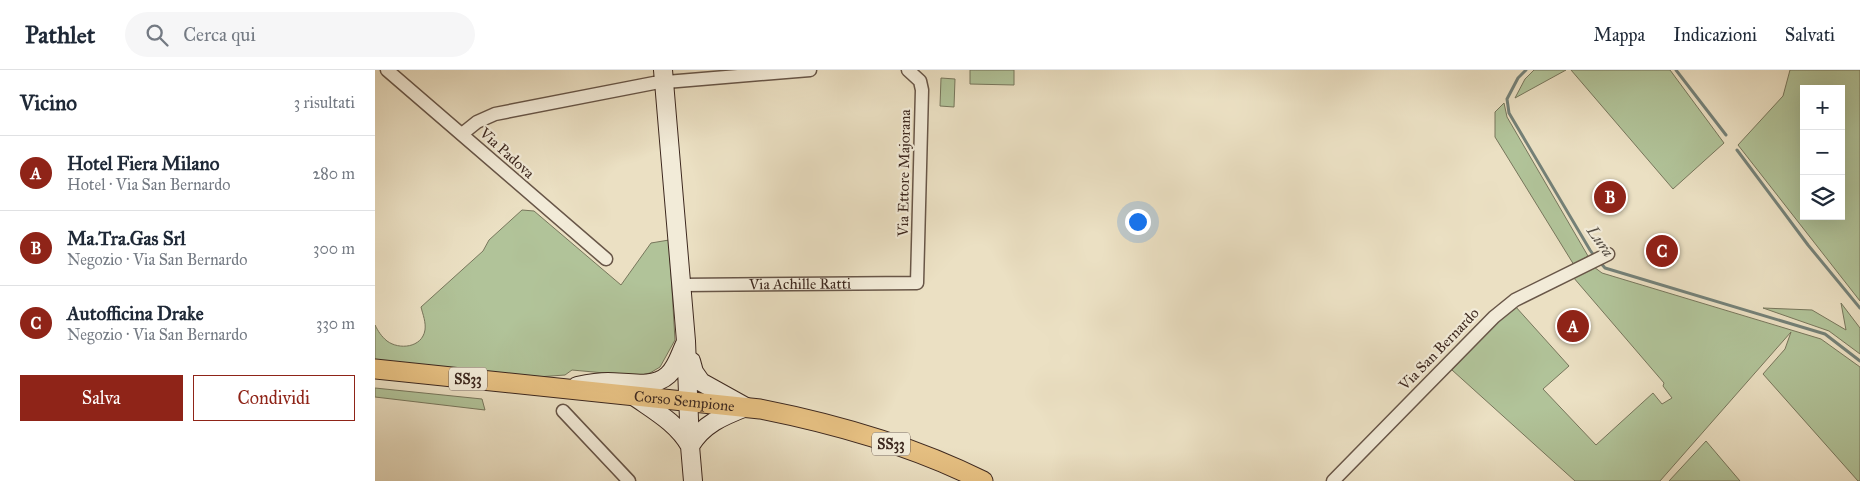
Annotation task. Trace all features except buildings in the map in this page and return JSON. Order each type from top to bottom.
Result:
[{"type":"main road","name":"Corso Sempione","points":[[375,369],[746,407],[796,416],[875,438],[962,471],[983,481]]},
{"type":"street","name":"Via Padova","points":[[387,70],[606,259]]},
{"type":"street","points":[[462,134],[477,122],[495,114],[642,85],[664,76],[810,70]]},
{"type":"street","name":"Via Ettore Majorana","points":[[908,70],[920,82],[922,90],[917,283]]},
{"type":"street","points":[[664,76],[686,341],[693,481]]},
{"type":"street","name":"Via San Bernardo","points":[[1333,481],[1494,317],[1515,300],[1608,254]]},
{"type":"street","name":"Via Achille Ratti","points":[[681,285],[917,283]]},
{"type":"street","points":[[561,388],[605,382],[657,382],[672,370],[686,341]]},
{"type":"street","points":[[686,341],[694,372],[701,382],[746,407]]},
{"type":"street","points":[[635,397],[667,420],[686,438],[690,446]]},
{"type":"street","points":[[690,446],[705,427],[717,419],[746,407]]},
{"type":"street","points":[[563,411],[629,481]]},
{"type":"green space","points":[[970,70],[1014,70],[1014,85],[970,84]]},
{"type":"green space","points":[[1534,70],[1566,70],[1515,98],[1525,79]]},
{"type":"green space","points":[[1571,70],[1670,70],[1724,143],[1673,189]]},
{"type":"green space","points":[[1790,70],[1860,70],[1860,301],[1738,145],[1783,96]]},
{"type":"green space","points":[[941,78],[955,79],[954,107],[940,106]]},
{"type":"green space","points":[[1504,103],[1507,117],[1588,256],[1574,265],[1495,137],[1495,112]]},
{"type":"green space","points":[[522,210],[534,211],[621,285],[651,243],[669,240],[675,340],[660,367],[650,373],[637,376],[572,370],[565,375],[537,377],[375,360],[375,325],[383,337],[392,344],[409,346],[419,341],[425,330],[421,307],[483,251],[489,240]]},
{"type":"green space","points":[[1594,267],[1602,273],[1821,339],[1860,367],[1860,481],[1763,374],[1785,349],[1791,332],[1660,481],[1575,481],[1452,370],[1489,330],[1515,306],[1569,366],[1543,389],[1596,445],[1653,393],[1662,404],[1672,398],[1663,386],[1664,383],[1573,277]]},
{"type":"green space","points":[[1841,303],[1860,328],[1860,354],[1829,331],[1763,308],[1812,310],[1846,330]]},
{"type":"green space","points":[[375,388],[482,399],[485,410],[375,397]]},
{"type":"green space","points":[[1706,441],[1740,481],[1669,481]]},
{"type":"waterway","name":"Lura","points":[[1526,70],[1518,78],[1507,99],[1509,113],[1595,257]]},
{"type":"waterway","points":[[1676,70],[1726,135]]},
{"type":"waterway","points":[[1737,150],[1808,245],[1860,308]]},
{"type":"waterway","name":"Lura","points":[[1599,261],[1605,268],[1825,334],[1860,361]]},
{"type":"place","name":"Ma.Tra.Gas Srl","points":[[1610,197]]},
{"type":"place","name":"Autofficina Drake","points":[[1662,251]]},
{"type":"place","name":"Hotel Fiera Milano","points":[[1573,326]]}]
